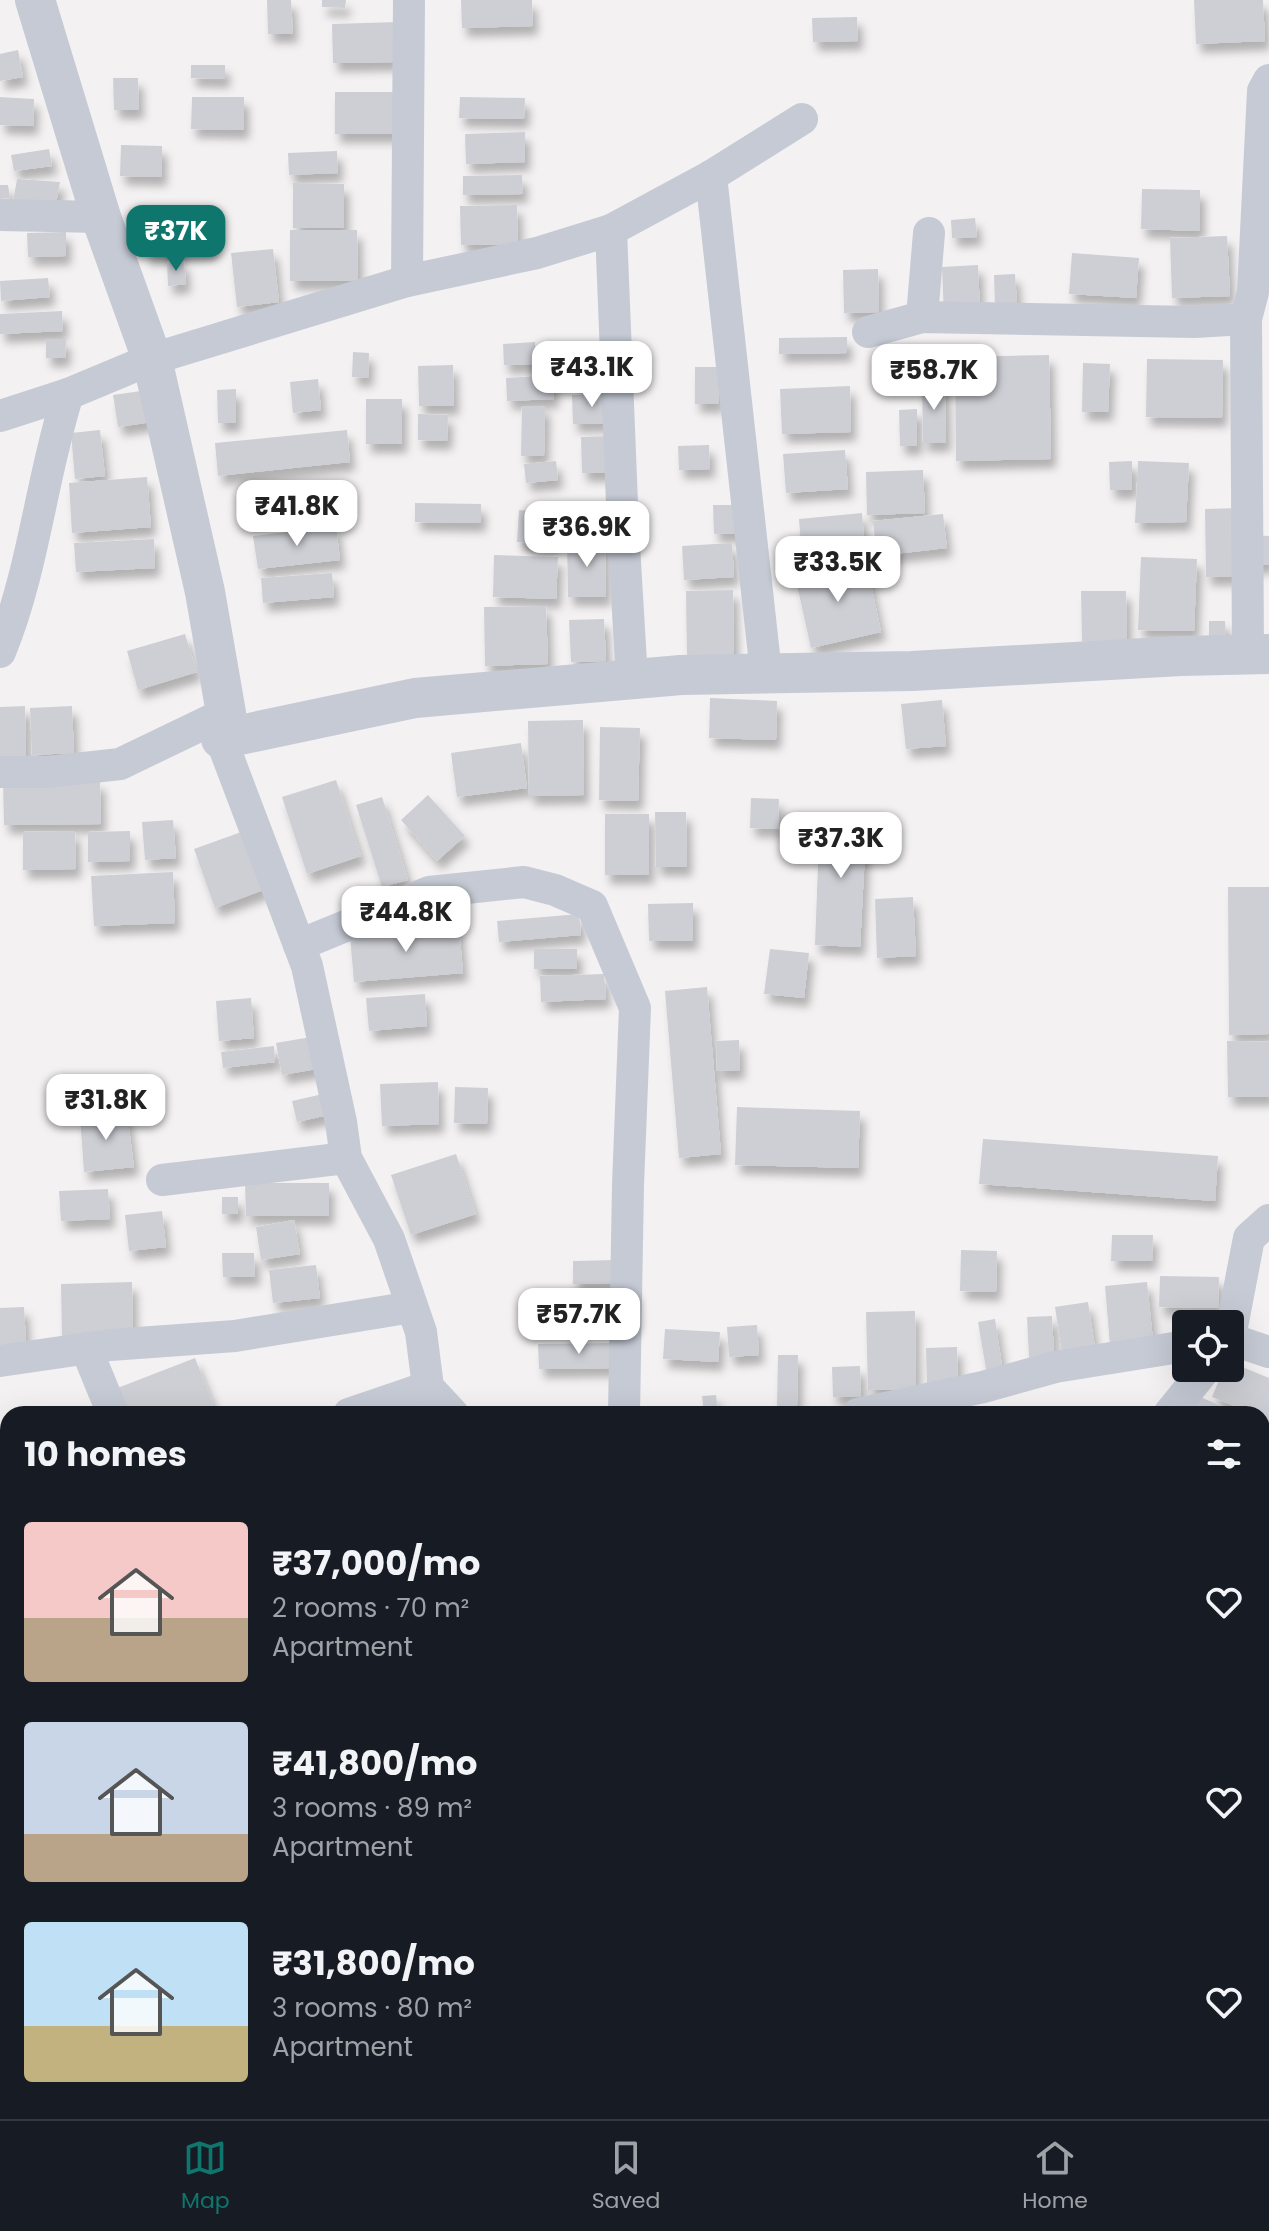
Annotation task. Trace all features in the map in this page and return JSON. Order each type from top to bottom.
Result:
[{"type":"street","points":[[35,0],[101,217],[152,359],[205,592],[224,726],[307,966],[346,1158],[389,1239],[421,1332],[428,1387],[446,1406]]},
{"type":"street","points":[[407,281],[409,0]]},
{"type":"street","points":[[0,772],[48,772],[120,764],[224,726],[415,698],[681,675],[912,671],[1258,654],[1256,301],[1267,87]]},
{"type":"street","points":[[0,416],[68,394],[152,359],[407,281],[537,253],[611,230],[711,176],[802,119]]},
{"type":"street","points":[[711,176],[766,673]]},
{"type":"street","points":[[0,215],[101,217]]},
{"type":"street","points":[[611,230],[632,680]]},
{"type":"street","points":[[922,317],[929,233]]},
{"type":"street","points":[[868,332],[922,317],[1194,322],[1256,301]]},
{"type":"street","points":[[0,652],[30,562],[56,433],[68,394]]},
{"type":"street","points":[[299,945],[429,892],[524,882],[555,890],[592,906],[635,1008],[624,1406]]},
{"type":"street","points":[[162,1180],[346,1158]]},
{"type":"street","points":[[1235,1310],[1249,1238],[1269,1220]]},
{"type":"street","points":[[0,1361],[86,1348],[235,1336],[412,1307]]},
{"type":"street","points":[[1244,1343],[1269,1352]]},
{"type":"street","points":[[86,1348],[110,1406]]},
{"type":"street","points":[[895,1406],[1055,1367],[1172,1348]]},
{"type":"street","points":[[1175,1406],[1195,1382]]},
{"type":"street","points":[[372,1406],[428,1387]]},
{"type":"building","points":[[267,0],[291,0],[293,34],[268,34]]},
{"type":"building","points":[[322,0],[346,0],[345,8],[322,7]]},
{"type":"building","points":[[461,0],[532,0],[533,26],[462,28]]},
{"type":"building","points":[[1194,0],[1263,0],[1265,41],[1196,44]]},
{"type":"building","points":[[857,17],[858,41],[813,42],[812,18]]},
{"type":"building","points":[[398,22],[394,62],[333,63],[332,24]]},
{"type":"building","points":[[18,50],[23,77],[0,81],[0,54]]},
{"type":"building","points":[[191,65],[225,65],[225,79],[191,78]]},
{"type":"building","points":[[113,78],[138,78],[139,110],[114,110]]},
{"type":"building","points":[[335,92],[398,92],[398,134],[335,134]]},
{"type":"building","points":[[0,97],[34,99],[33,126],[0,125]]},
{"type":"building","points":[[192,97],[244,97],[244,130],[191,129]]},
{"type":"building","points":[[460,97],[525,98],[524,119],[459,118]]},
{"type":"building","points":[[525,132],[525,162],[466,164],[465,134]]},
{"type":"building","points":[[121,145],[162,146],[162,177],[120,176]]},
{"type":"building","points":[[49,149],[52,166],[14,171],[11,155]]},
{"type":"building","points":[[337,151],[338,173],[289,175],[288,153]]},
{"type":"building","points":[[522,175],[523,194],[463,195],[463,176]]},
{"type":"building","points":[[17,179],[60,182],[56,204],[13,202]]},
{"type":"building","points":[[293,183],[344,184],[344,228],[293,228]]},
{"type":"building","points":[[0,185],[8,185],[10,198],[0,199]]},
{"type":"building","points":[[1142,189],[1200,190],[1200,231],[1141,229]]},
{"type":"building","points":[[517,205],[518,244],[461,245],[460,206]]},
{"type":"building","points":[[214,206],[213,251],[145,257],[142,210]]},
{"type":"building","points":[[975,218],[977,237],[952,238],[951,220]]},
{"type":"building","points":[[290,230],[357,230],[358,281],[290,281]]},
{"type":"building","points":[[66,232],[66,256],[28,257],[27,233]]},
{"type":"building","points":[[1227,236],[1230,296],[1172,298],[1170,238]]},
{"type":"building","points":[[273,249],[279,302],[237,307],[231,253]]},
{"type":"building","points":[[1072,253],[1139,258],[1136,298],[1069,294]]},
{"type":"building","points":[[184,261],[186,284],[168,286],[167,262]]},
{"type":"building","points":[[978,265],[980,313],[944,315],[942,267]]},
{"type":"building","points":[[878,269],[879,312],[844,313],[843,270]]},
{"type":"building","points":[[1015,274],[1017,305],[995,307],[994,275]]},
{"type":"building","points":[[48,278],[50,297],[1,301],[0,281]]},
{"type":"building","points":[[62,311],[63,331],[0,334],[0,314]]},
{"type":"building","points":[[847,337],[847,353],[779,354],[779,338]]},
{"type":"building","points":[[46,339],[66,339],[65,358],[46,358]]},
{"type":"building","points":[[535,342],[536,364],[504,365],[503,344]]},
{"type":"building","points":[[353,352],[369,353],[368,378],[352,377]]},
{"type":"building","points":[[1049,355],[1051,459],[956,461],[955,357]]},
{"type":"building","points":[[1147,359],[1223,360],[1222,418],[1146,417]]},
{"type":"building","points":[[1083,363],[1110,364],[1108,412],[1082,412]]},
{"type":"building","points":[[453,365],[454,406],[419,406],[418,366]]},
{"type":"building","points":[[577,367],[592,367],[593,389],[578,389]]},
{"type":"building","points":[[695,367],[718,367],[719,404],[695,404]]},
{"type":"building","points":[[553,375],[554,399],[507,401],[506,378]]},
{"type":"building","points":[[318,379],[321,410],[293,413],[290,382]]},
{"type":"building","points":[[945,380],[946,443],[923,443],[922,381]]},
{"type":"building","points":[[850,386],[851,432],[782,434],[780,389]]},
{"type":"building","points":[[236,389],[236,423],[218,423],[217,390]]},
{"type":"building","points":[[148,390],[152,422],[118,427],[113,395]]},
{"type":"building","points":[[611,394],[612,423],[573,424],[572,395]]},
{"type":"building","points":[[366,399],[402,399],[402,444],[366,444]]},
{"type":"building","points":[[522,406],[545,406],[544,456],[521,456]]},
{"type":"building","points":[[917,409],[917,446],[900,446],[899,410]]},
{"type":"building","points":[[418,414],[448,415],[447,441],[418,440]]},
{"type":"building","points":[[100,430],[105,476],[75,479],[71,433]]},
{"type":"building","points":[[347,430],[350,462],[218,476],[215,443]]},
{"type":"building","points":[[609,436],[610,473],[582,473],[581,437]]},
{"type":"building","points":[[709,445],[710,469],[679,470],[678,446]]},
{"type":"building","points":[[845,450],[848,489],[786,493],[783,454]]},
{"type":"building","points":[[556,461],[558,480],[526,483],[524,464]]},
{"type":"building","points":[[1132,461],[1132,490],[1110,490],[1109,462]]},
{"type":"building","points":[[1138,461],[1189,463],[1186,522],[1135,523]]},
{"type":"building","points":[[923,470],[925,513],[867,515],[866,472]]},
{"type":"building","points":[[147,477],[151,527],[72,533],[69,483]]},
{"type":"building","points":[[415,503],[481,504],[481,523],[415,522]]},
{"type":"building","points":[[713,505],[741,505],[741,533],[714,534]]},
{"type":"building","points":[[1243,508],[1244,576],[1206,577],[1205,509]]},
{"type":"building","points":[[519,510],[555,513],[553,545],[517,542]]},
{"type":"building","points":[[862,513],[865,553],[802,559],[799,519]]},
{"type":"building","points":[[943,514],[947,548],[877,556],[873,521]]},
{"type":"building","points":[[336,526],[340,560],[258,569],[253,536]]},
{"type":"building","points":[[1251,535],[1269,536],[1269,565],[1251,565]]},
{"type":"building","points":[[154,539],[155,568],[76,572],[74,543]]},
{"type":"building","points":[[605,540],[606,597],[568,597],[567,541]]},
{"type":"building","points":[[732,543],[734,577],[684,580],[682,546]]},
{"type":"building","points":[[494,555],[558,557],[556,599],[493,597]]},
{"type":"building","points":[[1141,557],[1197,559],[1194,631],[1138,630]]},
{"type":"building","points":[[866,561],[881,632],[811,648],[795,576]]},
{"type":"building","points":[[332,573],[334,597],[263,603],[261,578]]},
{"type":"building","points":[[733,590],[734,657],[687,658],[686,591]]},
{"type":"building","points":[[1081,591],[1126,591],[1127,641],[1082,641]]},
{"type":"building","points":[[546,606],[548,664],[485,666],[484,607]]},
{"type":"building","points":[[604,619],[606,661],[571,662],[569,620]]},
{"type":"building","points":[[1209,621],[1225,621],[1226,637],[1209,637]]},
{"type":"building","points":[[185,634],[197,672],[138,690],[127,651]]},
{"type":"building","points":[[710,698],[777,701],[776,740],[709,738]]},
{"type":"building","points":[[942,700],[946,746],[906,749],[901,704]]},
{"type":"building","points":[[25,706],[26,756],[0,756],[0,707]]},
{"type":"building","points":[[72,706],[74,753],[32,755],[30,708]]},
{"type":"building","points":[[583,720],[584,795],[529,796],[528,721]]},
{"type":"building","points":[[600,727],[640,728],[638,801],[599,800]]},
{"type":"building","points":[[521,743],[527,788],[457,797],[451,753]]},
{"type":"building","points":[[336,780],[361,856],[307,874],[282,797]]},
{"type":"building","points":[[100,781],[101,824],[4,825],[3,783]]},
{"type":"building","points":[[428,795],[465,836],[437,861],[401,820]]},
{"type":"building","points":[[382,797],[408,880],[382,887],[356,805]]},
{"type":"building","points":[[751,798],[779,799],[778,829],[750,828]]},
{"type":"building","points":[[655,812],[686,812],[687,867],[656,867]]},
{"type":"building","points":[[820,813],[867,815],[860,947],[815,945]]},
{"type":"building","points":[[605,814],[649,814],[649,875],[605,875]]},
{"type":"building","points":[[173,820],[176,858],[145,860],[142,822]]},
{"type":"building","points":[[75,831],[76,869],[23,870],[23,832]]},
{"type":"building","points":[[130,831],[130,861],[88,862],[88,832]]},
{"type":"building","points":[[244,831],[266,889],[215,908],[194,849]]},
{"type":"building","points":[[173,872],[175,923],[94,926],[91,876]]},
{"type":"building","points":[[1228,887],[1269,887],[1269,1034],[1229,1035]]},
{"type":"building","points":[[913,897],[916,956],[877,958],[875,899]]},
{"type":"building","points":[[693,903],[693,941],[649,941],[648,904]]},
{"type":"building","points":[[579,914],[581,935],[499,942],[497,921]]},
{"type":"building","points":[[459,927],[463,973],[354,982],[350,936]]},
{"type":"building","points":[[534,949],[577,949],[577,969],[534,969]]},
{"type":"building","points":[[770,949],[809,953],[804,998],[764,994]]},
{"type":"building","points":[[604,974],[606,999],[541,1002],[540,976]]},
{"type":"building","points":[[707,987],[721,1154],[679,1158],[665,991]]},
{"type":"building","points":[[425,994],[427,1026],[369,1031],[366,998]]},
{"type":"building","points":[[251,998],[254,1038],[219,1041],[216,1001]]},
{"type":"building","points":[[311,1037],[317,1069],[282,1075],[276,1043]]},
{"type":"building","points":[[739,1040],[740,1070],[717,1071],[716,1041]]},
{"type":"building","points":[[1227,1041],[1269,1042],[1269,1097],[1228,1097]]},
{"type":"building","points":[[274,1046],[275,1062],[223,1068],[221,1052]]},
{"type":"building","points":[[438,1082],[439,1124],[382,1126],[380,1084]]},
{"type":"building","points":[[455,1087],[488,1088],[487,1124],[454,1123]]},
{"type":"building","points":[[323,1094],[328,1115],[297,1122],[292,1101]]},
{"type":"building","points":[[737,1107],[860,1111],[858,1168],[735,1165]]},
{"type":"building","points":[[127,1113],[134,1167],[84,1172],[80,1116]]},
{"type":"building","points":[[983,1139],[1218,1156],[1215,1201],[979,1184]]},
{"type":"building","points":[[456,1154],[476,1214],[411,1235],[391,1175]]},
{"type":"building","points":[[245,1183],[329,1183],[329,1216],[246,1216]]},
{"type":"building","points":[[108,1189],[110,1219],[61,1221],[59,1191]]},
{"type":"building","points":[[222,1197],[238,1197],[238,1214],[222,1214]]},
{"type":"building","points":[[162,1211],[166,1247],[129,1251],[125,1215]]},
{"type":"building","points":[[294,1220],[300,1254],[261,1260],[256,1227]]},
{"type":"building","points":[[1112,1235],[1153,1235],[1152,1261],[1111,1261]]},
{"type":"building","points":[[961,1250],[997,1251],[996,1292],[960,1291]]},
{"type":"building","points":[[222,1253],[254,1253],[255,1277],[223,1277]]},
{"type":"building","points":[[616,1260],[616,1283],[573,1284],[573,1261]]},
{"type":"building","points":[[316,1265],[320,1298],[273,1303],[269,1270]]},
{"type":"building","points":[[1160,1276],[1219,1277],[1218,1308],[1159,1307]]},
{"type":"building","points":[[132,1282],[133,1337],[62,1338],[61,1284]]},
{"type":"building","points":[[1147,1282],[1153,1341],[1110,1345],[1105,1286]]},
{"type":"building","points":[[1088,1302],[1096,1355],[1063,1360],[1055,1307]]},
{"type":"building","points":[[24,1307],[26,1343],[0,1345],[0,1308]]},
{"type":"building","points":[[915,1311],[916,1389],[868,1390],[866,1312]]},
{"type":"building","points":[[1052,1316],[1054,1356],[1029,1357],[1027,1317]]},
{"type":"building","points":[[995,1319],[1003,1373],[987,1375],[978,1322]]},
{"type":"building","points":[[757,1325],[759,1355],[729,1357],[727,1327]]},
{"type":"building","points":[[665,1329],[720,1332],[718,1362],[663,1359]]},
{"type":"building","points":[[620,1343],[620,1368],[539,1369],[538,1344]]},
{"type":"building","points":[[957,1347],[958,1385],[927,1386],[926,1348]]},
{"type":"building","points":[[778,1355],[798,1355],[797,1406],[777,1406]]},
{"type":"building","points":[[195,1358],[214,1406],[122,1406],[115,1389]]},
{"type":"building","points":[[860,1366],[861,1396],[833,1397],[832,1367]]},
{"type":"building","points":[[1244,1368],[1269,1378],[1269,1406],[1234,1406],[1212,1397],[1218,1382],[1244,1382]]},
{"type":"building","points":[[716,1395],[717,1406],[703,1406],[702,1396]]},
{"type":"building","points":[[1198,1396],[1221,1406],[1194,1406]]}]
